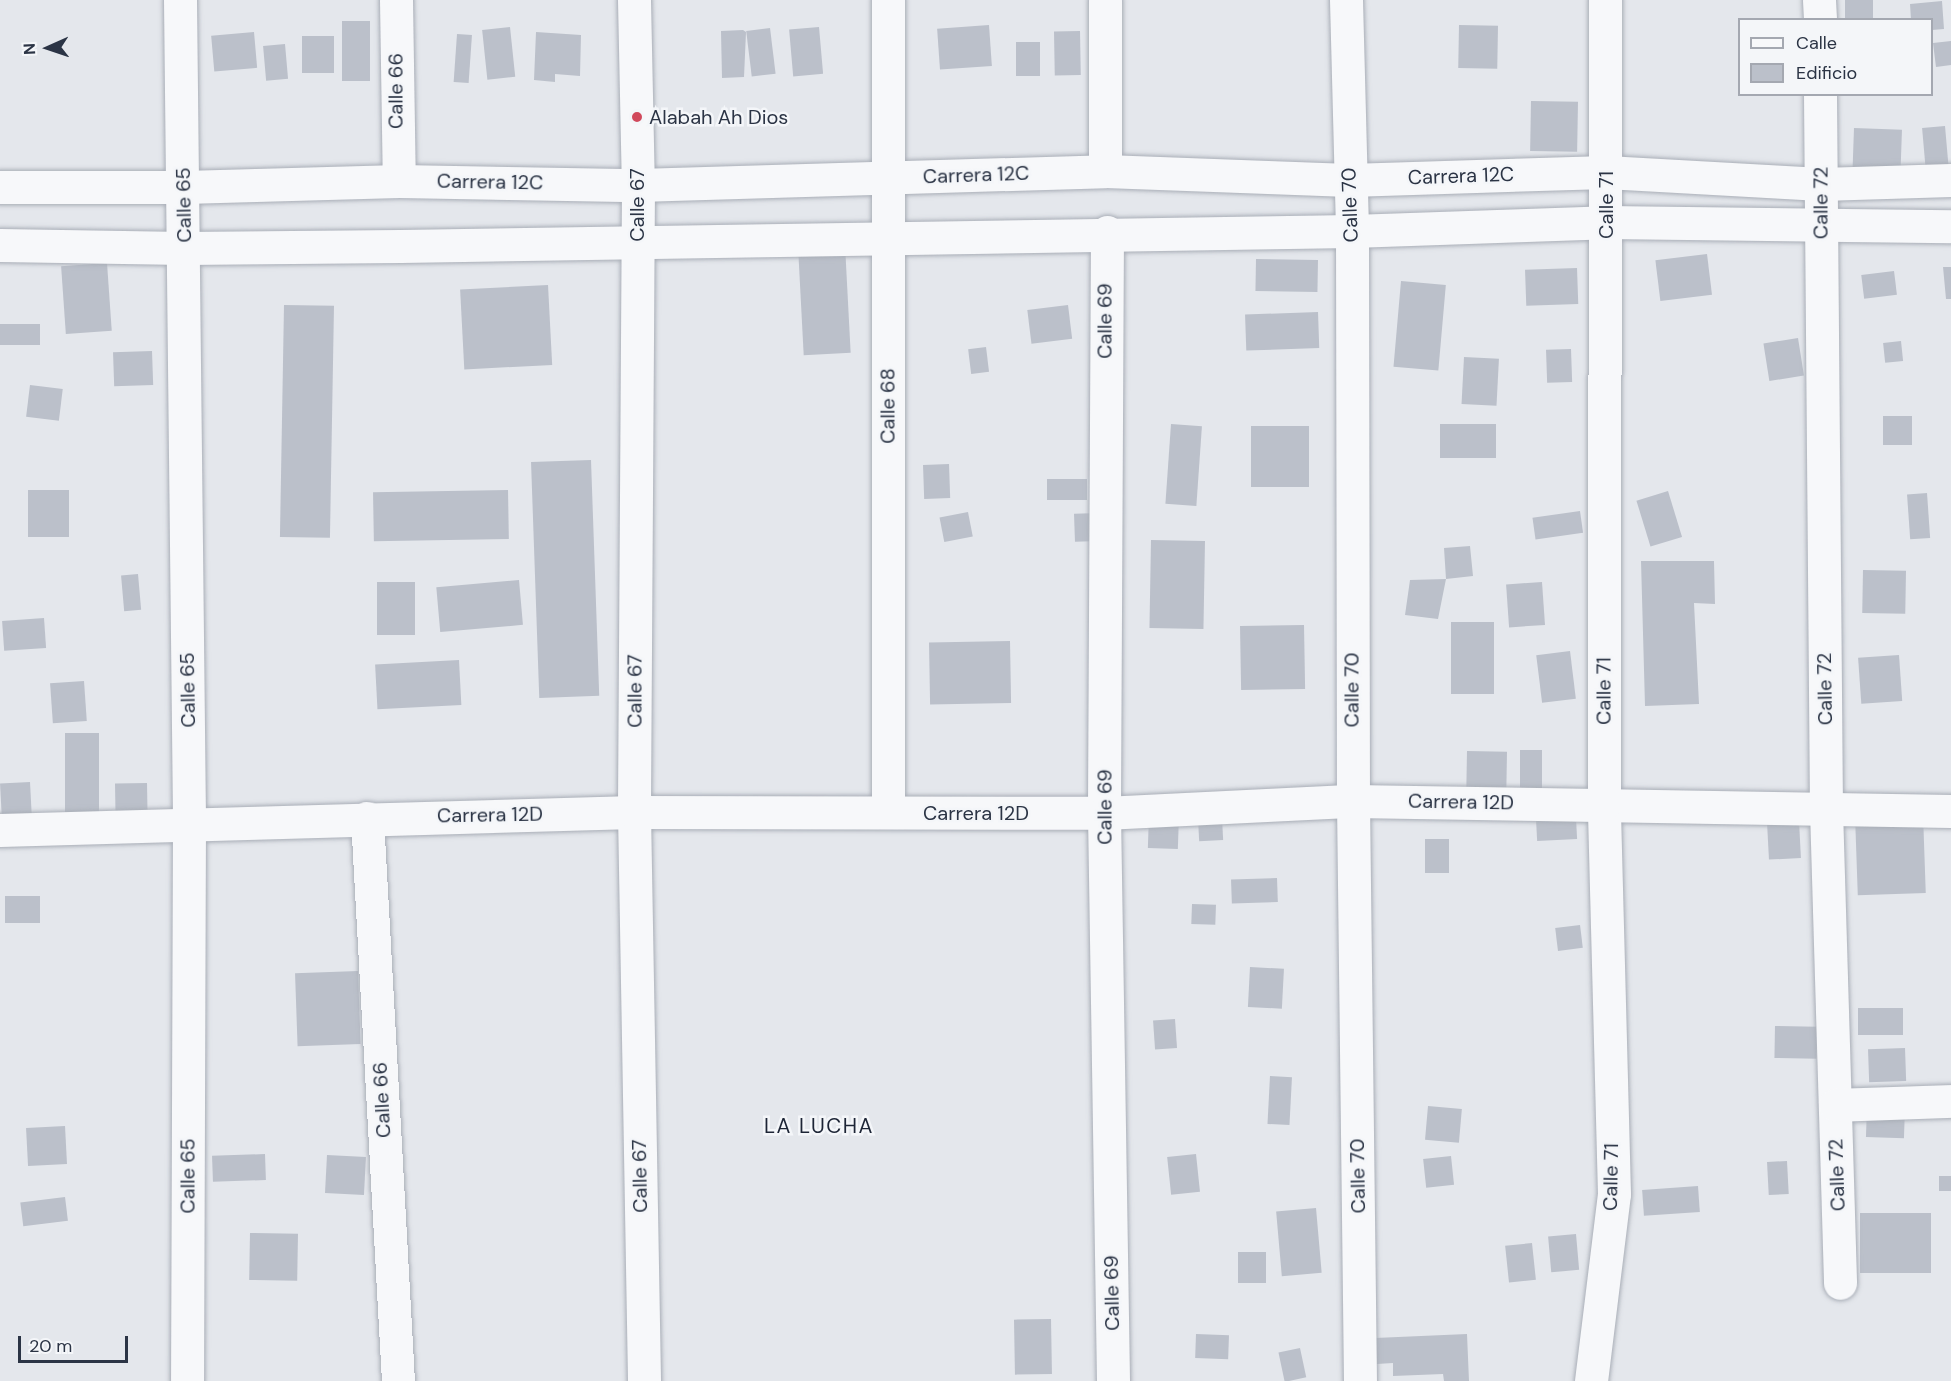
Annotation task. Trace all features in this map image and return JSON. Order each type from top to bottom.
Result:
[{"type":"street","name":"Calle 65","points":[[180,0],[184,187],[189,822],[186,1381]]},
{"type":"street","name":"Calle 66","points":[[396,0],[399,181]]},
{"type":"street","name":"Calle 67","points":[[634,0],[638,184],[634,812],[644,1381]]},
{"type":"street","name":"Calle 68","points":[[888,0],[885,178],[888,237],[888,812]]},
{"type":"street","points":[[1105,171],[1106,0]]},
{"type":"street","name":"Calle 70","points":[[1346,0],[1352,231],[1353,801],[1360,1381]]},
{"type":"street","name":"Calle 71","points":[[1591,1381],[1614,1194],[1604,804],[1605,0]]},
{"type":"street","points":[[1819,0],[1820,18]]},
{"type":"street","name":"Calle 72","points":[[1820,96],[1826,809],[1840,1283]]},
{"type":"street","name":"Carrera 12C","points":[[0,187],[184,187],[399,181],[638,184],[1105,171],[1349,180],[1606,172],[1821,184],[1951,180]]},
{"type":"street","points":[[0,245],[184,248],[638,242],[1107,232],[1352,231],[1606,222],[1951,226]]},
{"type":"street","name":"Calle 69","points":[[1107,232],[1104,813],[1113,1381]]},
{"type":"street","name":"Carrera 12D","points":[[0,830],[189,822],[634,812],[1104,813],[1353,801],[1951,811]]},
{"type":"street","name":"Calle 66","points":[[367,818],[398,1381]]},
{"type":"street","points":[[1835,1105],[1951,1101]]},
{"type":"building","points":[[1845,0],[1873,0],[1873,18],[1845,18]]},
{"type":"building","points":[[1942,1],[1944,29],[1933,30],[1933,18],[1911,18],[1910,4]]},
{"type":"building","points":[[342,21],[370,21],[370,81],[342,81]]},
{"type":"building","points":[[989,25],[992,66],[940,70],[937,29]]},
{"type":"building","points":[[1459,25],[1498,26],[1497,69],[1458,68]]},
{"type":"building","points":[[510,27],[515,77],[487,80],[482,30]]},
{"type":"building","points":[[819,27],[823,74],[793,76],[789,30]]},
{"type":"building","points":[[770,28],[776,74],[752,77],[746,31]]},
{"type":"building","points":[[743,30],[746,32],[744,77],[722,78],[721,31]]},
{"type":"building","points":[[1054,31],[1080,31],[1081,75],[1055,75]]},
{"type":"building","points":[[254,32],[257,68],[214,72],[211,36]]},
{"type":"building","points":[[536,32],[581,35],[580,76],[555,74],[555,82],[534,80]]},
{"type":"building","points":[[457,34],[472,35],[469,83],[454,82]]},
{"type":"building","points":[[302,36],[334,36],[334,73],[302,73]]},
{"type":"building","points":[[1951,41],[1951,65],[1936,67],[1933,43]]},
{"type":"building","points":[[1016,42],[1040,42],[1040,76],[1016,76]]},
{"type":"building","points":[[285,44],[288,79],[266,81],[263,46]]},
{"type":"building","points":[[1531,101],[1578,102],[1577,152],[1530,151]]},
{"type":"building","points":[[1945,126],[1949,168],[1926,170],[1922,128]]},
{"type":"building","points":[[1854,128],[1902,130],[1900,180],[1852,178]]},
{"type":"building","points":[[845,245],[851,353],[804,355],[798,247]]},
{"type":"building","points":[[1707,254],[1712,295],[1660,301],[1655,260]]},
{"type":"building","points":[[1256,259],[1318,260],[1317,292],[1255,291]]},
{"type":"building","points":[[107,263],[112,331],[66,334],[61,266]]},
{"type":"building","points":[[1943,267],[1951,267],[1951,299],[1946,299]]},
{"type":"building","points":[[1577,268],[1578,304],[1526,306],[1525,270]]},
{"type":"building","points":[[1894,271],[1897,295],[1864,299],[1861,275]]},
{"type":"building","points":[[1401,281],[1446,285],[1438,371],[1394,367]]},
{"type":"building","points":[[548,285],[552,365],[464,369],[460,290]]},
{"type":"building","points":[[284,305],[334,306],[330,538],[280,537]]},
{"type":"building","points":[[1068,305],[1072,339],[1031,344],[1027,310]]},
{"type":"building","points":[[1318,312],[1319,348],[1246,351],[1245,315]]},
{"type":"building","points":[[0,324],[40,324],[40,345],[0,345]]},
{"type":"building","points":[[1798,338],[1804,376],[1769,381],[1763,343]]},
{"type":"building","points":[[1901,341],[1903,361],[1885,363],[1883,343]]},
{"type":"building","points":[[986,347],[989,372],[971,374],[968,349]]},
{"type":"building","points":[[1571,349],[1572,382],[1547,383],[1546,350]]},
{"type":"building","points":[[152,351],[153,385],[114,386],[113,352]]},
{"type":"building","points":[[1464,357],[1499,359],[1496,406],[1462,404]]},
{"type":"building","points":[[30,385],[63,389],[59,421],[26,417]]},
{"type":"building","points":[[1883,416],[1912,416],[1912,445],[1883,445]]},
{"type":"building","points":[[1171,424],[1202,426],[1196,506],[1165,504]]},
{"type":"building","points":[[1440,424],[1496,424],[1496,458],[1440,458]]},
{"type":"building","points":[[1251,426],[1309,426],[1309,487],[1251,487]]},
{"type":"building","points":[[591,460],[599,696],[539,698],[531,462]]},
{"type":"building","points":[[949,464],[950,498],[924,499],[923,465]]},
{"type":"building","points":[[1047,479],[1087,479],[1087,500],[1047,500]]},
{"type":"building","points":[[28,490],[69,490],[69,537],[28,537]]},
{"type":"building","points":[[508,490],[509,539],[374,541],[373,492]]},
{"type":"building","points":[[1668,491],[1682,537],[1650,547],[1636,501]]},
{"type":"building","points":[[1927,493],[1930,538],[1910,539],[1907,494]]},
{"type":"building","points":[[1580,511],[1583,533],[1536,539],[1532,518]]},
{"type":"building","points":[[968,512],[973,537],[944,542],[940,518]]},
{"type":"building","points":[[1099,513],[1100,541],[1075,542],[1074,514]]},
{"type":"building","points":[[1151,540],[1205,541],[1203,629],[1149,628]]},
{"type":"building","points":[[1470,546],[1473,576],[1446,579],[1444,548]]},
{"type":"building","points":[[1641,561],[1714,561],[1715,604],[1694,603],[1699,704],[1645,706]]},
{"type":"building","points":[[1863,570],[1906,571],[1905,614],[1862,613]]},
{"type":"building","points":[[138,574],[141,610],[124,611],[121,575]]},
{"type":"building","points":[[1446,579],[1438,619],[1405,615],[1410,580]]},
{"type":"building","points":[[519,580],[523,625],[440,632],[436,587]]},
{"type":"building","points":[[377,582],[415,582],[415,635],[377,635]]},
{"type":"building","points":[[1542,582],[1545,625],[1509,627],[1506,585]]},
{"type":"building","points":[[44,618],[46,648],[4,651],[2,621]]},
{"type":"building","points":[[1451,622],[1494,622],[1494,694],[1451,694]]},
{"type":"building","points":[[1304,625],[1305,689],[1241,690],[1240,626]]},
{"type":"building","points":[[1010,641],[1011,703],[930,704],[929,642]]},
{"type":"building","points":[[1570,651],[1576,699],[1542,703],[1536,655]]},
{"type":"building","points":[[1899,655],[1902,701],[1861,704],[1858,658]]},
{"type":"building","points":[[459,660],[461,705],[377,709],[375,664]]},
{"type":"building","points":[[84,681],[87,721],[53,723],[50,683]]},
{"type":"building","points":[[65,733],[99,733],[99,816],[65,816]]},
{"type":"building","points":[[1520,750],[1542,750],[1542,789],[1520,789]]},
{"type":"building","points":[[1467,751],[1507,752],[1506,791],[1466,790]]},
{"type":"building","points":[[30,782],[32,821],[2,823],[0,784]]},
{"type":"building","points":[[147,783],[148,823],[116,824],[115,784]]},
{"type":"building","points":[[1923,814],[1926,893],[1858,895],[1855,816]]},
{"type":"building","points":[[1149,815],[1179,816],[1178,849],[1148,848]]},
{"type":"building","points":[[1222,818],[1223,840],[1199,841],[1198,819]]},
{"type":"building","points":[[1576,818],[1577,839],[1537,841],[1536,820]]},
{"type":"building","points":[[1799,821],[1801,858],[1769,860],[1767,823]]},
{"type":"building","points":[[1425,839],[1449,839],[1449,873],[1425,873]]},
{"type":"building","points":[[1277,878],[1278,902],[1232,904],[1231,880]]},
{"type":"building","points":[[5,896],[40,896],[40,923],[5,923]]},
{"type":"building","points":[[1192,904],[1216,905],[1215,925],[1191,924]]},
{"type":"building","points":[[1580,925],[1583,948],[1558,951],[1555,928]]},
{"type":"building","points":[[1250,967],[1284,969],[1282,1009],[1248,1007]]},
{"type":"building","points":[[358,971],[361,1044],[298,1046],[295,973]]},
{"type":"building","points":[[1858,1008],[1903,1008],[1903,1035],[1858,1035]]},
{"type":"building","points":[[1175,1019],[1177,1048],[1155,1049],[1153,1021]]},
{"type":"building","points":[[1775,1026],[1817,1027],[1816,1059],[1774,1058]]},
{"type":"building","points":[[1905,1048],[1906,1081],[1869,1082],[1868,1049]]},
{"type":"building","points":[[1270,1076],[1292,1077],[1289,1125],[1267,1124]]},
{"type":"building","points":[[1428,1106],[1462,1109],[1459,1143],[1425,1140]]},
{"type":"building","points":[[1867,1107],[1905,1108],[1904,1138],[1866,1137]]},
{"type":"building","points":[[65,1126],[67,1164],[28,1166],[26,1128]]},
{"type":"building","points":[[265,1154],[266,1180],[213,1182],[212,1156]]},
{"type":"building","points":[[1196,1154],[1200,1192],[1171,1195],[1167,1157]]},
{"type":"building","points":[[327,1155],[366,1157],[364,1195],[325,1193]]},
{"type":"building","points":[[1451,1156],[1454,1185],[1426,1188],[1423,1159]]},
{"type":"building","points":[[1787,1161],[1789,1194],[1769,1195],[1767,1162]]},
{"type":"building","points":[[1939,1176],[1951,1176],[1951,1191],[1939,1191]]},
{"type":"building","points":[[1698,1186],[1700,1212],[1644,1216],[1642,1190]]},
{"type":"building","points":[[65,1197],[68,1221],[23,1226],[20,1202]]},
{"type":"building","points":[[1316,1208],[1322,1273],[1282,1276],[1276,1211]]},
{"type":"building","points":[[1860,1213],[1931,1213],[1931,1273],[1860,1273]]},
{"type":"building","points":[[250,1233],[298,1234],[297,1281],[249,1280]]},
{"type":"building","points":[[1576,1234],[1579,1270],[1551,1272],[1548,1236]]},
{"type":"building","points":[[1532,1243],[1536,1280],[1509,1283],[1505,1246]]},
{"type":"building","points":[[1238,1252],[1266,1252],[1266,1283],[1238,1283]]},
{"type":"building","points":[[1051,1319],[1052,1374],[1015,1375],[1014,1320]]},
{"type":"building","points":[[1196,1334],[1229,1335],[1228,1359],[1195,1358]]},
{"type":"building","points":[[1467,1334],[1469,1381],[1444,1381],[1443,1374],[1393,1376],[1393,1363],[1377,1364],[1375,1338]]},
{"type":"building","points":[[1300,1348],[1306,1377],[1285,1381],[1278,1353]]},
{"type":"place","name":"Alabah Ah Dios","points":[[637,117]]},
{"type":"district","name":"LA LUCHA","points":[[819,1126]]}]
